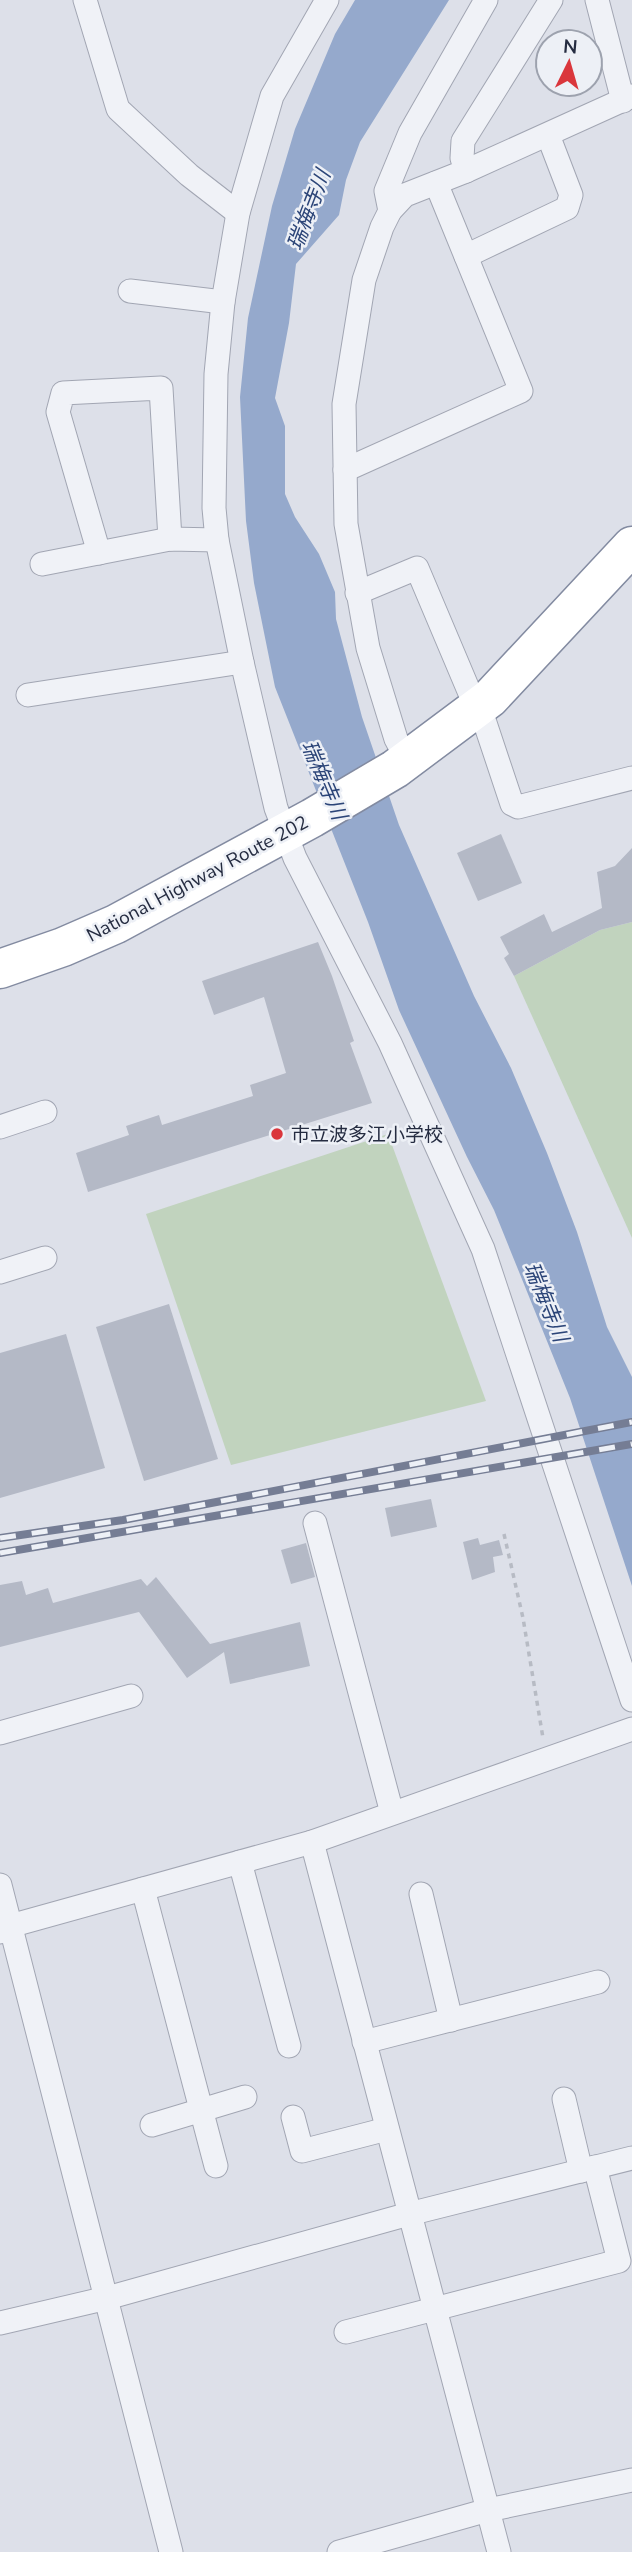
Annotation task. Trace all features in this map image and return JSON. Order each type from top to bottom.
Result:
[{"type":"highway","name":"National Highway Route 202","points":[[0,970],[116,924],[401,764],[477,710],[632,546]]},
{"type":"street","points":[[85,0],[118,109],[188,175],[238,213]]},
{"type":"street","points":[[327,0],[272,96],[238,213],[223,302],[216,374],[214,508],[217,540],[276,808],[298,824],[295,858],[390,1044],[483,1249],[632,1700]]},
{"type":"street","points":[[390,211],[386,191],[410,134],[486,0]]},
{"type":"street","points":[[466,171],[462,158],[463,141],[551,0]]},
{"type":"street","points":[[401,764],[368,649],[346,524],[344,404],[364,280],[390,211],[405,195],[628,99],[597,0]]},
{"type":"street","points":[[466,256],[567,208],[571,195],[548,135]]},
{"type":"street","points":[[345,470],[522,391],[436,183]]},
{"type":"street","points":[[130,292],[223,302]]},
{"type":"street","points":[[99,552],[58,412],[64,393],[160,388],[170,539]]},
{"type":"street","points":[[43,564],[170,539],[217,540]]},
{"type":"street","points":[[357,593],[417,568],[477,710],[484,720],[512,804],[519,807],[632,778]]},
{"type":"street","points":[[28,695],[242,662]]},
{"type":"street","points":[[0,1127],[45,1112]]},
{"type":"street","points":[[0,1272],[45,1258]]},
{"type":"street","points":[[315,1523],[392,1813]]},
{"type":"street","points":[[0,1733],[131,1696]]},
{"type":"street","points":[[5,1929],[312,1842],[632,1729]]},
{"type":"street","points":[[312,1842],[499,2552]]},
{"type":"street","points":[[240,1862],[289,2046]]},
{"type":"street","points":[[0,1885],[5,1929],[107,2298],[171,2552]]},
{"type":"street","points":[[143,1889],[216,2166]]},
{"type":"street","points":[[421,1894],[451,2020]]},
{"type":"street","points":[[364,2042],[598,1982]]},
{"type":"street","points":[[152,2124],[245,2097]]},
{"type":"street","points":[[346,2332],[619,2261],[564,2099]]},
{"type":"street","points":[[293,2117],[302,2151],[387,2129]]},
{"type":"street","points":[[0,2323],[107,2298],[409,2214],[632,2158]]},
{"type":"street","points":[[339,2552],[488,2510],[632,2480]]},
{"type":"path","points":[[504,1534],[523,1618],[546,1759]]},
{"type":"green space","points":[[632,922],[632,1238],[514,976],[600,930]]},
{"type":"green space","points":[[388,1134],[486,1401],[231,1465],[146,1214]]},
{"type":"water","name":"瑞梅寺川","points":[[355,0],[449,0],[360,142],[346,180],[339,215],[296,264],[289,323],[275,398],[285,426],[285,494],[295,517],[319,554],[335,592],[336,619],[362,717],[399,825],[474,996],[511,1068],[547,1153],[577,1232],[607,1327],[632,1377],[632,1586],[570,1398],[494,1210],[399,1010],[368,922],[275,687],[254,583],[246,521],[240,397],[248,318],[272,206],[295,129],[335,34]]},
{"type":"building","points":[[501,834],[522,883],[478,901],[457,853]]},
{"type":"building","points":[[632,848],[632,922],[600,930],[514,976],[504,958],[509,954],[500,937],[544,914],[552,932],[602,908],[597,872],[615,866]]},
{"type":"building","points":[[318,942],[354,1041],[350,1043],[372,1103],[88,1192],[76,1153],[129,1135],[126,1126],[159,1115],[162,1125],[253,1096],[250,1085],[286,1073],[264,997],[214,1015],[202,981]]},
{"type":"building","points":[[169,1304],[218,1459],[144,1481],[96,1327]]},
{"type":"building","points":[[66,1334],[105,1468],[0,1498],[0,1353]]},
{"type":"building","points":[[431,1499],[437,1527],[391,1537],[385,1508]]},
{"type":"building","points":[[478,1538],[480,1545],[499,1540],[503,1555],[493,1557],[495,1572],[472,1580],[463,1542]]},
{"type":"building","points":[[306,1543],[315,1577],[291,1584],[281,1550]]},
{"type":"building","points":[[156,1577],[210,1644],[300,1622],[310,1666],[230,1684],[224,1652],[187,1678],[139,1612],[0,1647],[0,1585],[22,1581],[26,1595],[48,1588],[53,1603],[141,1579],[147,1586]]},
{"type":"railway","points":[[0,1538],[123,1520],[632,1422]]},
{"type":"railway","points":[[0,1553],[632,1444]]},
{"type":"place","name":"市立波多江小学校","points":[[277,1134]]}]
